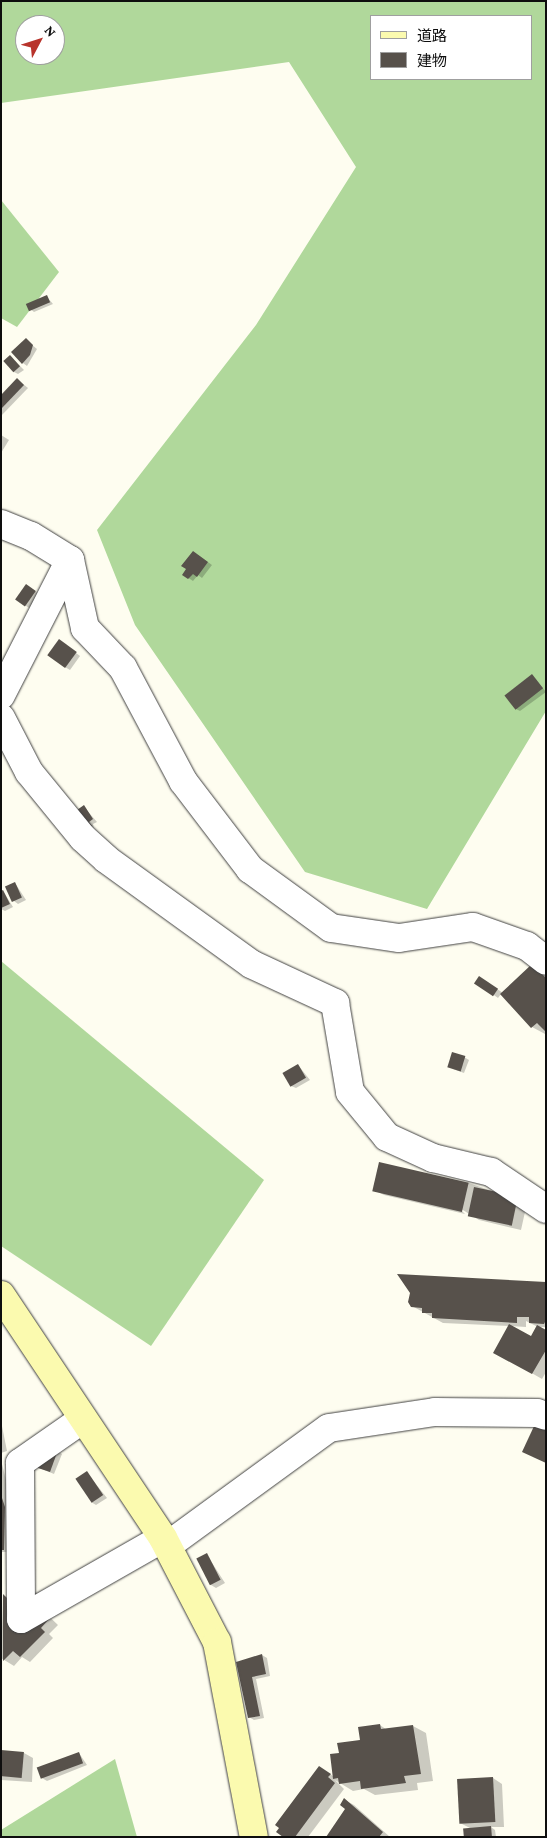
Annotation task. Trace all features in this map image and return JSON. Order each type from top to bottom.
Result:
[{"type":"street","points":[[1,524],[31,536],[70,560],[85,628],[123,668],[183,781],[250,869],[331,928],[399,938],[472,927],[527,946],[546,961]]},
{"type":"street","points":[[1,695],[70,560]]},
{"type":"street","points":[[1,718],[29,772],[82,838],[106,859],[251,964],[335,1002],[350,1092],[387,1137],[433,1158],[491,1172],[546,1209]]},
{"type":"street","points":[[1,1295],[165,1542],[217,1642],[254,1837]]},
{"type":"street","points":[[83,1419],[20,1463],[21,1619],[165,1542],[329,1428],[435,1412],[543,1409]]},
{"type":"green space","points":[[1,1],[546,1],[546,711],[427,909],[305,872],[135,625],[97,530],[256,325],[356,167],[289,62],[1,103]]},
{"type":"green space","points":[[1,200],[59,272],[17,327],[1,318]]},
{"type":"green space","points":[[1,961],[264,1180],[151,1346],[1,1246]]},
{"type":"green space","points":[[115,1759],[137,1837],[1,1837],[1,1830]]},
{"type":"building","points":[[47,295],[50,302],[29,311],[26,304]]},
{"type":"building","points":[[26,338],[33,345],[30,355],[22,364],[11,352]]},
{"type":"building","points":[[10,355],[20,366],[13,372],[3,361]]},
{"type":"building","points":[[17,378],[24,385],[1,409],[1,395]]},
{"type":"building","points":[[193,551],[208,562],[197,577],[193,574],[188,579],[182,575],[186,569],[181,566]]},
{"type":"building","points":[[26,584],[36,591],[25,606],[15,600]]},
{"type":"building","points":[[59,639],[77,652],[65,668],[47,655]]},
{"type":"building","points":[[532,674],[543,688],[516,710],[504,696]]},
{"type":"building","points":[[84,805],[93,819],[89,822],[92,826],[89,828],[77,810]]},
{"type":"building","points":[[15,882],[22,898],[12,902],[5,886]]},
{"type":"building","points":[[3,890],[10,904],[1,908],[1,891]]},
{"type":"building","points":[[532,964],[546,978],[546,1032],[537,1023],[531,1028],[500,994]]},
{"type":"building","points":[[479,976],[498,989],[493,996],[474,983]]},
{"type":"building","points":[[452,1052],[465,1056],[461,1071],[447,1067]]},
{"type":"building","points":[[298,1064],[306,1078],[290,1087],[282,1073]]},
{"type":"building","points":[[379,1162],[469,1183],[462,1212],[372,1191]]},
{"type":"building","points":[[474,1187],[518,1196],[512,1226],[468,1216]]},
{"type":"building","points":[[397,1274],[546,1282],[546,1320],[544,1324],[529,1323],[529,1317],[517,1317],[517,1323],[432,1318],[432,1313],[422,1313],[422,1308],[411,1307],[408,1302],[410,1293]]},
{"type":"building","points":[[509,1324],[531,1336],[537,1325],[546,1330],[546,1350],[532,1374],[493,1353]]},
{"type":"building","points":[[535,1424],[546,1428],[546,1463],[522,1452]]},
{"type":"building","points":[[58,1450],[50,1472],[35,1467]]},
{"type":"building","points":[[87,1471],[103,1495],[92,1503],[75,1479]]},
{"type":"building","points":[[1,1495],[5,1507],[4,1550],[1,1550]]},
{"type":"building","points":[[207,1553],[221,1580],[210,1585],[196,1558]]},
{"type":"building","points":[[3,1594],[17,1608],[28,1598],[49,1619],[41,1628],[45,1632],[20,1657],[13,1651],[3,1661]]},
{"type":"building","points":[[262,1654],[266,1674],[252,1677],[260,1716],[248,1718],[236,1662]]},
{"type":"building","points":[[380,1724],[381,1729],[413,1725],[421,1774],[404,1776],[406,1783],[361,1789],[360,1781],[339,1784],[338,1778],[333,1779],[330,1754],[339,1753],[337,1743],[360,1740],[358,1727]]},
{"type":"building","points":[[1,1750],[24,1752],[22,1778],[1,1776]]},
{"type":"building","points":[[79,1752],[83,1763],[41,1779],[37,1767]]},
{"type":"building","points":[[319,1766],[331,1774],[328,1777],[335,1783],[295,1837],[283,1837],[276,1832],[279,1828],[275,1825]]},
{"type":"building","points":[[493,1777],[495,1822],[459,1824],[457,1779]]},
{"type":"building","points":[[344,1798],[383,1832],[379,1837],[326,1837],[345,1809],[340,1805]]},
{"type":"building","points":[[491,1826],[492,1837],[464,1837],[463,1828]]}]
